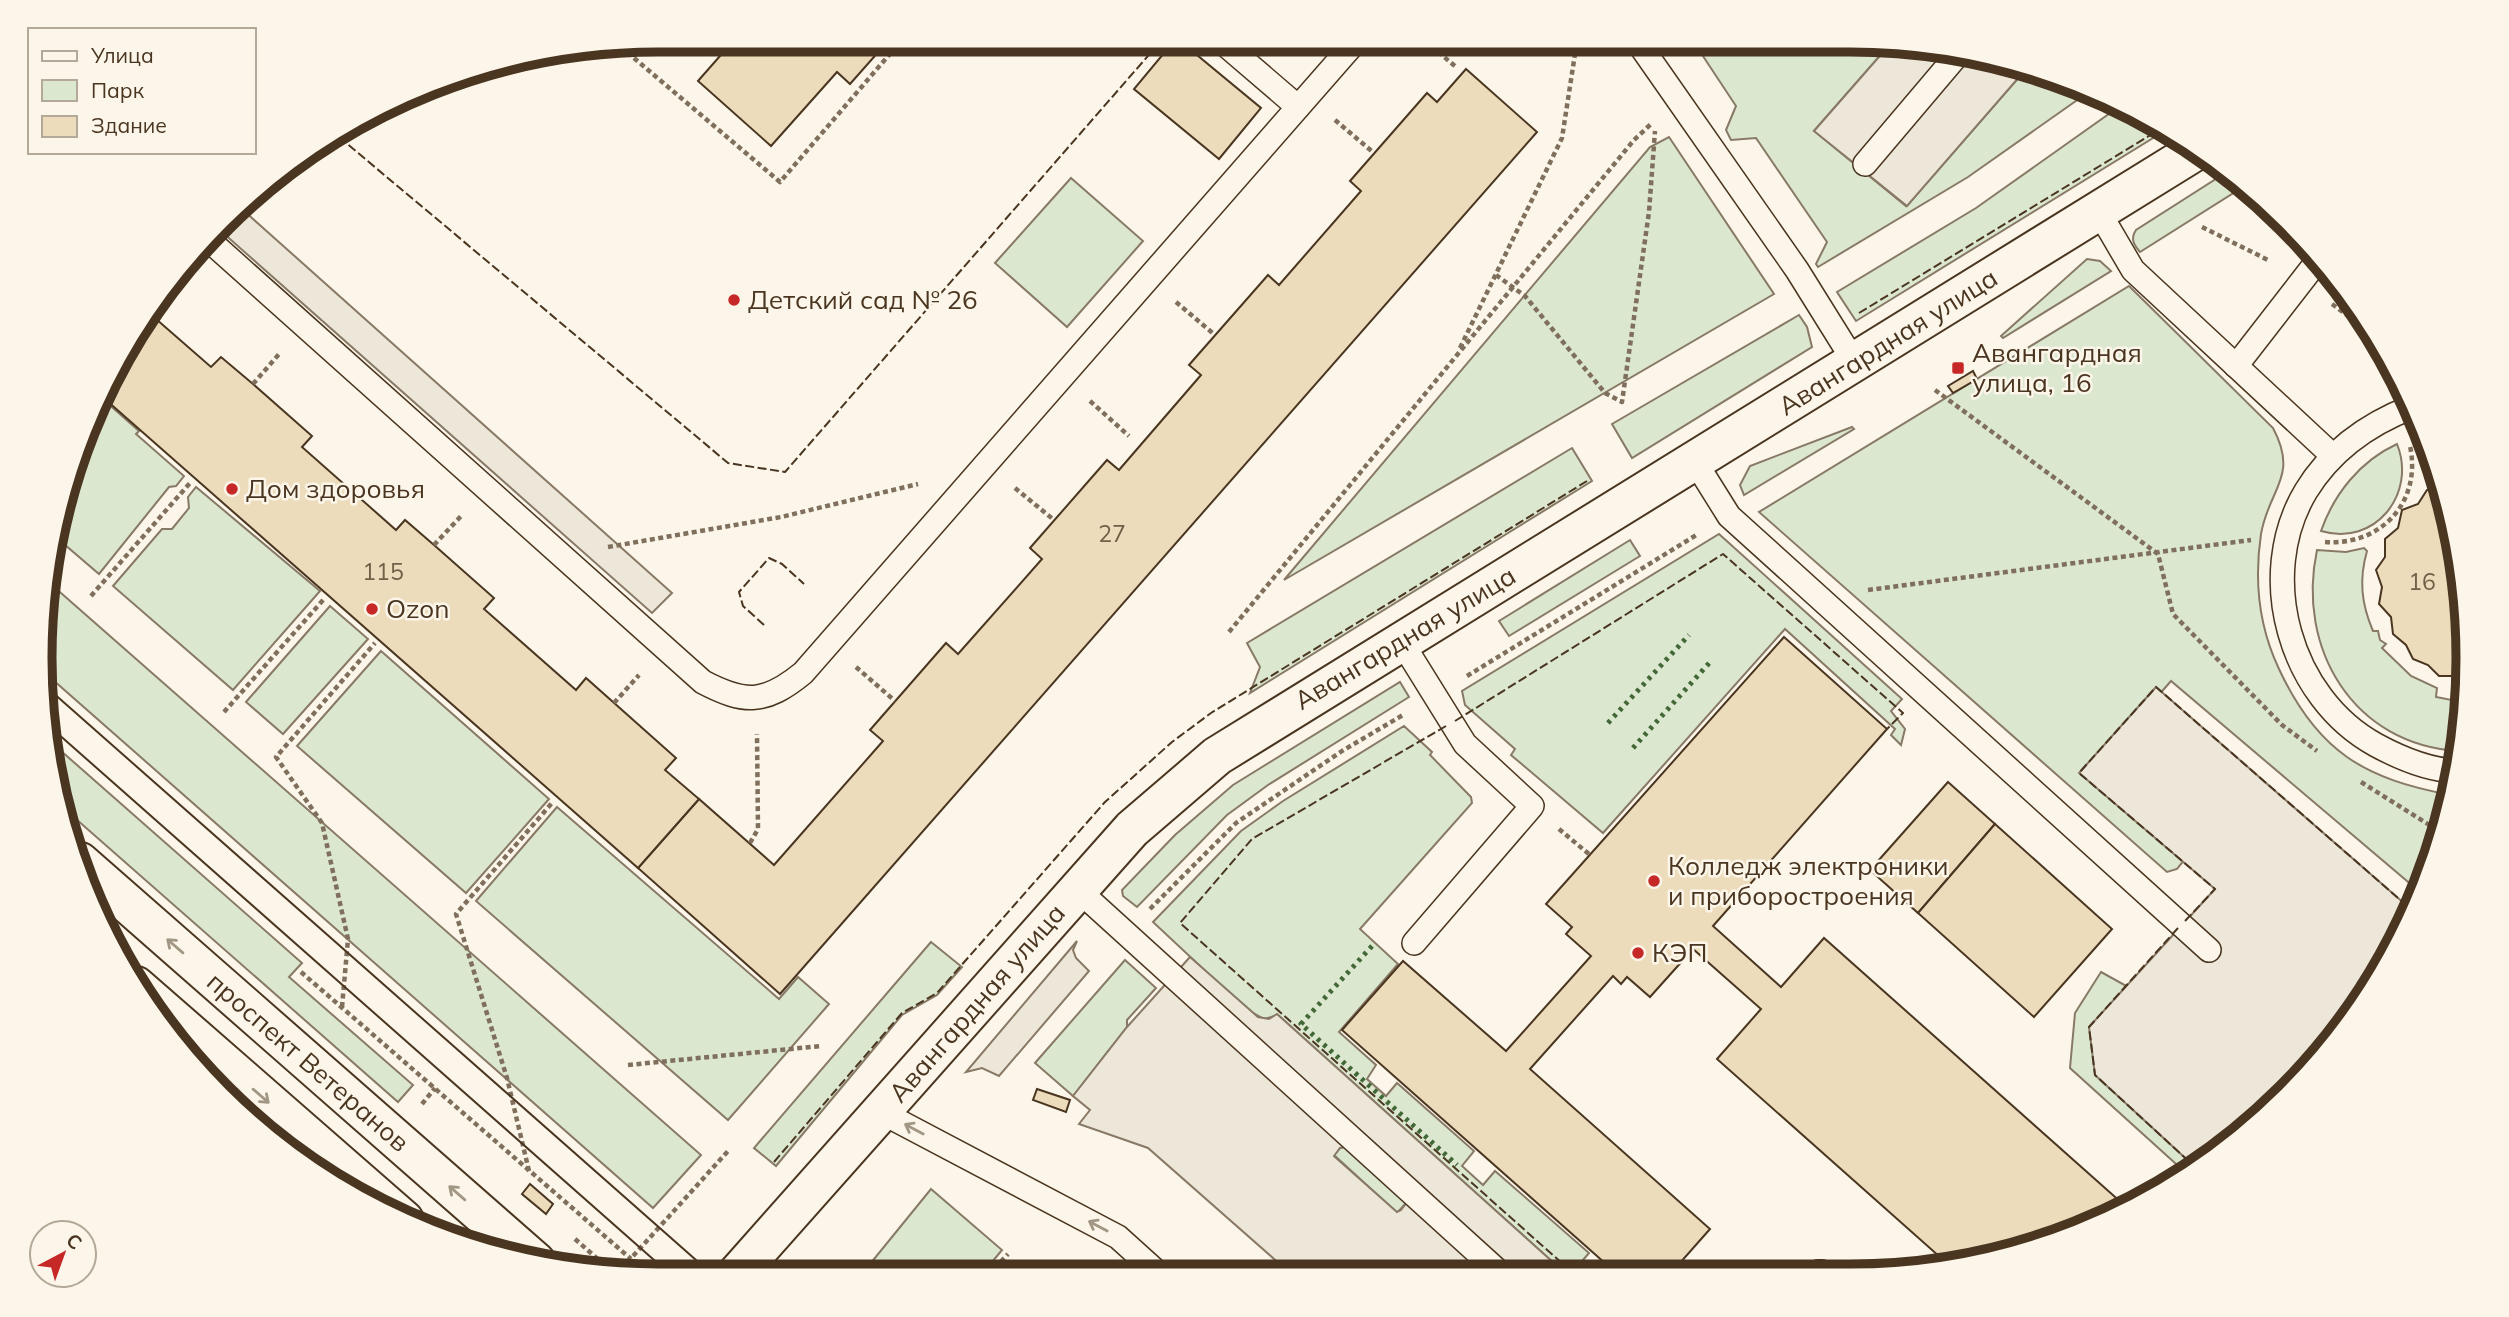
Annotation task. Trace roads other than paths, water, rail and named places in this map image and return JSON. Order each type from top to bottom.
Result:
[{"type":"street","name":"Авангардная улица","points":[[746,1264],[1132,829],[1217,756],[2188,156]]},
{"type":"street","name":"проспект Ветеранов","points":[[93,873],[520,1248]]},
{"type":"street","points":[[174,1022],[312,1151],[353,1182]]},
{"type":"lane","points":[[1236,52],[1303,102]]},
{"type":"lane","points":[[215,246],[703,682],[730,696],[760,698],[780,691],[803,673],[1346,52]]},
{"type":"lane","points":[[1645,52],[1797,270],[1855,363]]},
{"type":"lane","points":[[1865,164],[1952,61]]},
{"type":"lane","points":[[2099,212],[2133,270],[2333,456]]},
{"type":"lane","points":[[2235,366],[2312,268]]},
{"type":"lane","points":[[2403,411],[2373,423],[2333,456],[2306,492],[2288,534],[2282,580],[2287,625],[2302,668],[2327,706],[2361,737],[2401,759],[2446,769]]},
{"type":"lane","points":[[1694,460],[1729,516],[2209,950]]},
{"type":"lane","points":[[1401,640],[1465,744],[1532,806],[1414,943]]},
{"type":"lane","points":[[1077,889],[1490,1264]]},
{"type":"lane","points":[[881,1112],[1118,1237],[1148,1264]]},
{"type":"tram line","points":[[54,694],[701,1264]]},
{"type":"tram line","points":[[58,733],[659,1264]]},
{"type":"place","name":"Детский сад № 26","points":[[734,300]]},
{"type":"place","name":"Авангардная улица, 16","points":[[1958,368]]},
{"type":"place","name":"Дом здоровья","points":[[232,489]]},
{"type":"place","name":"Ozon","points":[[372,609]]},
{"type":"place","name":"Колледж электроники и приборостроения","points":[[1654,881]]},
{"type":"place","name":"КЭП","points":[[1638,953]]}]
